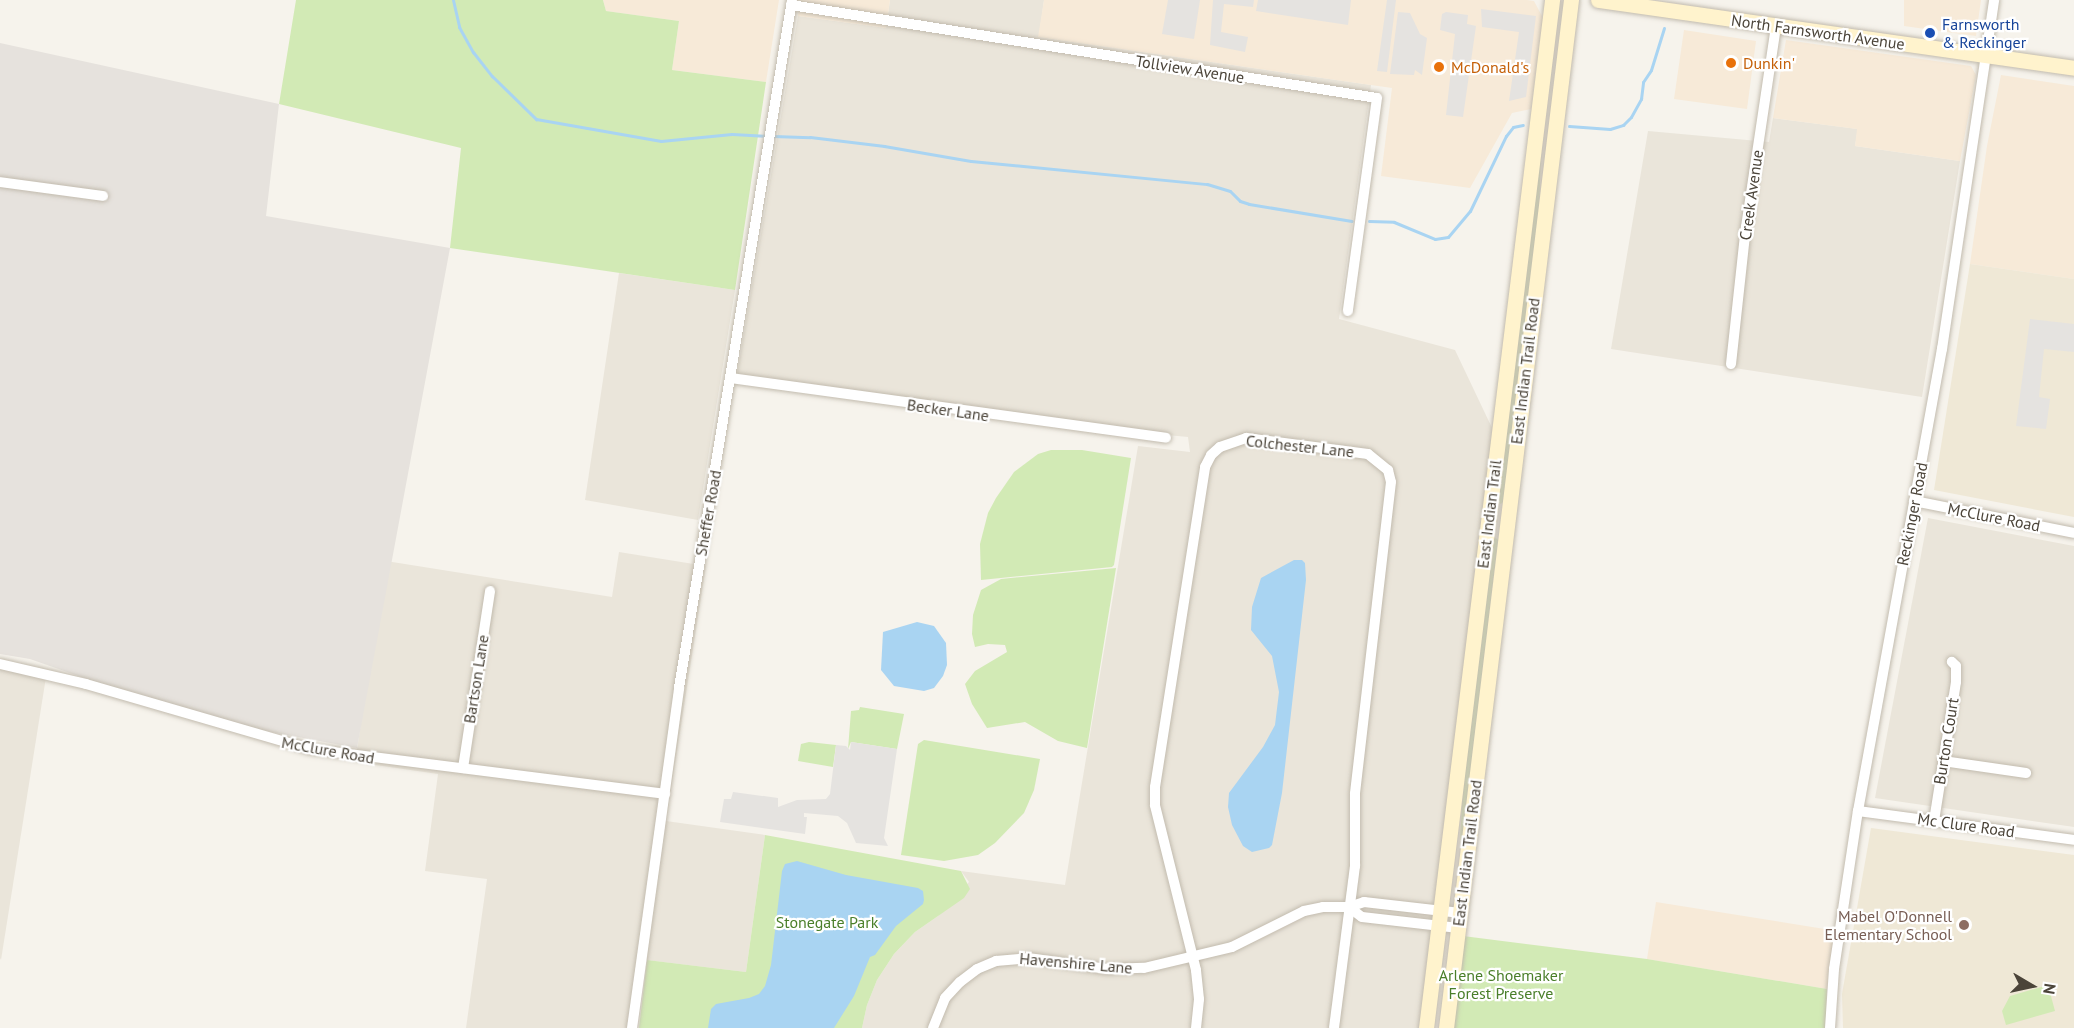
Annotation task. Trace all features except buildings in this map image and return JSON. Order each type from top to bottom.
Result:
[{"type":"main road","name":"East Indian Trail","points":[[1426,1028],[1552,0]]},
{"type":"main road","name":"East Indian Trail Road","points":[[1446,1028],[1571,0]]},
{"type":"main road","name":"North Farnsworth Avenue","points":[[1598,0],[2074,68]]},
{"type":"main road","points":[[1489,519],[1507,521]]},
{"type":"street","name":"Reckinger Road","points":[[1830,1028],[1834,969],[1858,811],[1942,349],[1994,0]]},
{"type":"street","name":"Sheffer Road","points":[[632,1028],[680,688],[792,3]]},
{"type":"street","name":"Tollview Avenue","points":[[792,3],[1377,98],[1348,311]]},
{"type":"street","name":"Creek Avenue","points":[[1731,364],[1746,227],[1776,26]]},
{"type":"street","points":[[0,182],[103,196]]},
{"type":"street","name":"Becker Lane","points":[[730,378],[1166,438]]},
{"type":"street","name":"Colchester Lane","points":[[1194,958],[1155,805],[1155,787],[1205,467],[1211,455],[1230,441],[1246,438],[1368,454],[1388,470],[1390,498],[1355,794],[1355,866],[1349,907]]},
{"type":"street","name":"McClure Road","points":[[1914,501],[2074,533]]},
{"type":"street","name":"Bartson Lane","points":[[463,768],[490,591]]},
{"type":"street","name":"Burton Court","points":[[1934,821],[1956,681],[1956,666],[1952,662]]},
{"type":"street","name":"McClure Road","points":[[0,664],[86,684],[300,747],[336,754],[665,794]]},
{"type":"street","points":[[1943,762],[2026,773]]},
{"type":"street","name":"Mc Clure Road","points":[[1858,811],[2074,840]]},
{"type":"street","name":"Havenshire Lane","points":[[933,1028],[945,998],[960,982],[977,969],[996,961],[1028,958],[1125,969],[1157,966],[1194,958],[1244,942],[1304,911],[1323,907],[1349,907],[1364,902],[1459,920]]},
{"type":"street","points":[[1334,1028],[1349,907]]},
{"type":"street","points":[[1194,958],[1199,986],[1196,1028]]},
{"type":"shaded area","points":[[603,0],[779,0],[766,82],[672,70],[679,21],[606,11]]},
{"type":"shaded area","points":[[800,0],[890,0],[886,28],[798,16]]},
{"type":"shaded area","points":[[890,0],[1044,0],[1039,37],[1371,85],[1339,319],[1455,350],[1493,430],[1421,1028],[862,1028],[867,1005],[877,980],[894,954],[915,932],[938,916],[969,882],[961,871],[1065,885],[1138,446],[1190,452],[1188,437],[1126,431],[737,375],[798,16],[886,28]]},
{"type":"shaded area","points":[[1044,0],[1527,0],[1534,1],[1543,18],[1531,109],[1512,113],[1470,188],[1381,176],[1392,88],[1038,37]]},
{"type":"shaded area","points":[[1168,0],[1200,0],[1194,39],[1162,34]]},
{"type":"shaded area","points":[[1213,0],[1254,0],[1253,7],[1224,4],[1221,32],[1248,37],[1245,52],[1210,45]]},
{"type":"shaded area","points":[[1258,0],[1351,0],[1348,25],[1256,11]]},
{"type":"shaded area","points":[[1387,0],[1396,0],[1387,72],[1377,71]]},
{"type":"shaded area","points":[[1904,0],[1981,0],[1976,36],[1904,26]]},
{"type":"shaded area","points":[[1481,9],[1536,16],[1526,97],[1509,101],[1519,32],[1482,27]]},
{"type":"shaded area","points":[[1398,12],[1410,13],[1420,34],[1427,38],[1422,75],[1415,70],[1414,75],[1390,74]]},
{"type":"shaded area","points":[[1446,12],[1468,15],[1467,24],[1476,26],[1463,117],[1446,115],[1455,34],[1440,30],[1442,14]]},
{"type":"shaded area","points":[[1684,30],[1756,41],[1747,109],[1674,99]]},
{"type":"shaded area","points":[[1786,40],[1971,66],[1976,75],[1960,161],[1855,146],[1857,129],[1773,118]]},
{"type":"shaded area","points":[[0,43],[279,104],[266,216],[450,248],[357,748],[201,719],[30,659],[0,654]]},
{"type":"shaded area","points":[[2001,75],[2074,86],[2074,279],[1970,264],[1987,146]]},
{"type":"shaded area","points":[[1773,118],[1858,129],[1855,146],[1960,161],[1922,397],[1611,349],[1648,131],[1769,142]]},
{"type":"shaded area","points":[[1970,264],[2074,279],[2074,517],[1934,490]]},
{"type":"shaded area","points":[[619,273],[735,290],[698,520],[585,500]]},
{"type":"shaded area","points":[[2030,319],[2074,324],[2074,352],[2044,349],[2039,397],[2050,399],[2046,429],[2016,426]]},
{"type":"shaded area","points":[[1928,518],[2074,546],[2074,827],[1875,798]]},
{"type":"shaded area","points":[[619,552],[706,566],[666,821],[765,835],[746,972],[638,959],[627,1028],[466,1028],[487,879],[425,871],[438,774],[355,762],[386,561],[612,597]]},
{"type":"shaded area","points":[[0,668],[46,677],[1,960],[0,958]]},
{"type":"shaded area","points":[[851,742],[897,749],[884,838],[888,846],[856,843],[847,823],[838,816],[804,813],[804,817],[807,817],[805,834],[720,822],[724,799],[731,799],[733,792],[778,798],[778,807],[797,800],[826,799],[830,794],[836,745],[846,746],[850,750]]},
{"type":"shaded area","name":"Mabel O'Donnell Elementary School","points":[[1871,828],[2074,855],[2074,1028],[1843,1028],[1842,994]]},
{"type":"shaded area","points":[[1656,902],[1837,931],[1827,989],[1647,959]]},
{"type":"green space","points":[[296,0],[603,0],[606,11],[679,21],[672,70],[766,82],[735,290],[450,248],[461,148],[279,104]]},
{"type":"green space","points":[[1541,150],[1539,213],[1504,502],[1500,504],[1497,500]]},
{"type":"green space","points":[[1051,450],[1082,450],[1131,458],[1114,565],[981,580],[980,544],[988,513],[996,498],[1014,472],[1038,454]]},
{"type":"green space","points":[[1496,538],[1498,540],[1463,840],[1460,840],[1464,771],[1492,540]]},
{"type":"green space","points":[[1116,568],[1087,748],[1058,741],[1025,722],[987,728],[972,704],[965,684],[975,671],[1007,652],[1005,645],[988,644],[975,647],[972,634],[973,615],[981,590],[1001,579]]},
{"type":"green space","points":[[860,707],[904,714],[897,749],[851,742],[848,749],[851,711],[859,710]]},
{"type":"green space","points":[[924,740],[1040,759],[1034,790],[1024,813],[995,843],[978,855],[944,861],[901,855],[918,744]]},
{"type":"green space","points":[[809,742],[836,745],[833,767],[798,761],[801,744]]},
{"type":"green space","name":"Stonegate Park","points":[[765,835],[961,871],[970,889],[964,898],[915,932],[894,954],[877,980],[867,1005],[862,1028],[639,1028],[647,960],[746,972]]},
{"type":"green space","name":"Arlene Shoemaker Forest Preserve","points":[[1463,936],[1647,959],[1827,989],[1826,1028],[1452,1028]]},
{"type":"green space","points":[[2048,985],[2055,1011],[2006,1025],[2002,1011],[2010,996]]},
{"type":"water","points":[[1294,560],[1302,560],[1305,563],[1306,580],[1282,793],[1272,845],[1269,848],[1252,852],[1243,846],[1232,825],[1228,807],[1229,793],[1263,747],[1275,725],[1279,692],[1272,656],[1251,630],[1252,607],[1261,578]]},
{"type":"water","points":[[917,622],[934,626],[946,643],[947,665],[943,676],[934,688],[924,691],[894,686],[881,670],[883,632]]},
{"type":"water","points":[[797,861],[846,875],[918,888],[923,891],[923,904],[896,926],[875,955],[870,957],[854,996],[834,1028],[708,1028],[711,1009],[716,1004],[749,998],[759,994],[765,986],[771,965],[782,871],[785,864]]},
{"type":"waterway","points":[[453,0],[459,27],[473,52],[492,76],[536,119],[661,141],[732,134],[767,136]]},
{"type":"waterway","points":[[1569,126],[1610,129],[1623,125],[1631,117],[1641,99],[1643,82],[1651,70],[1664,28]]},
{"type":"waterway","points":[[1369,221],[1394,222],[1435,239],[1448,237],[1470,211],[1506,136],[1513,127],[1523,125]]},
{"type":"waterway","points":[[773,136],[810,137],[884,146],[971,161],[1207,184],[1230,191],[1240,201],[1249,204],[1352,221]]},
{"type":"place","name":"Farnsworth & Reckinger","points":[[1930,33]]},
{"type":"place","name":"Dunkin'","points":[[1731,63]]},
{"type":"place","name":"McDonald's","points":[[1439,67]]},
{"type":"place","name":"Mabel O'Donnell Elementary School","points":[[1964,925]]}]
